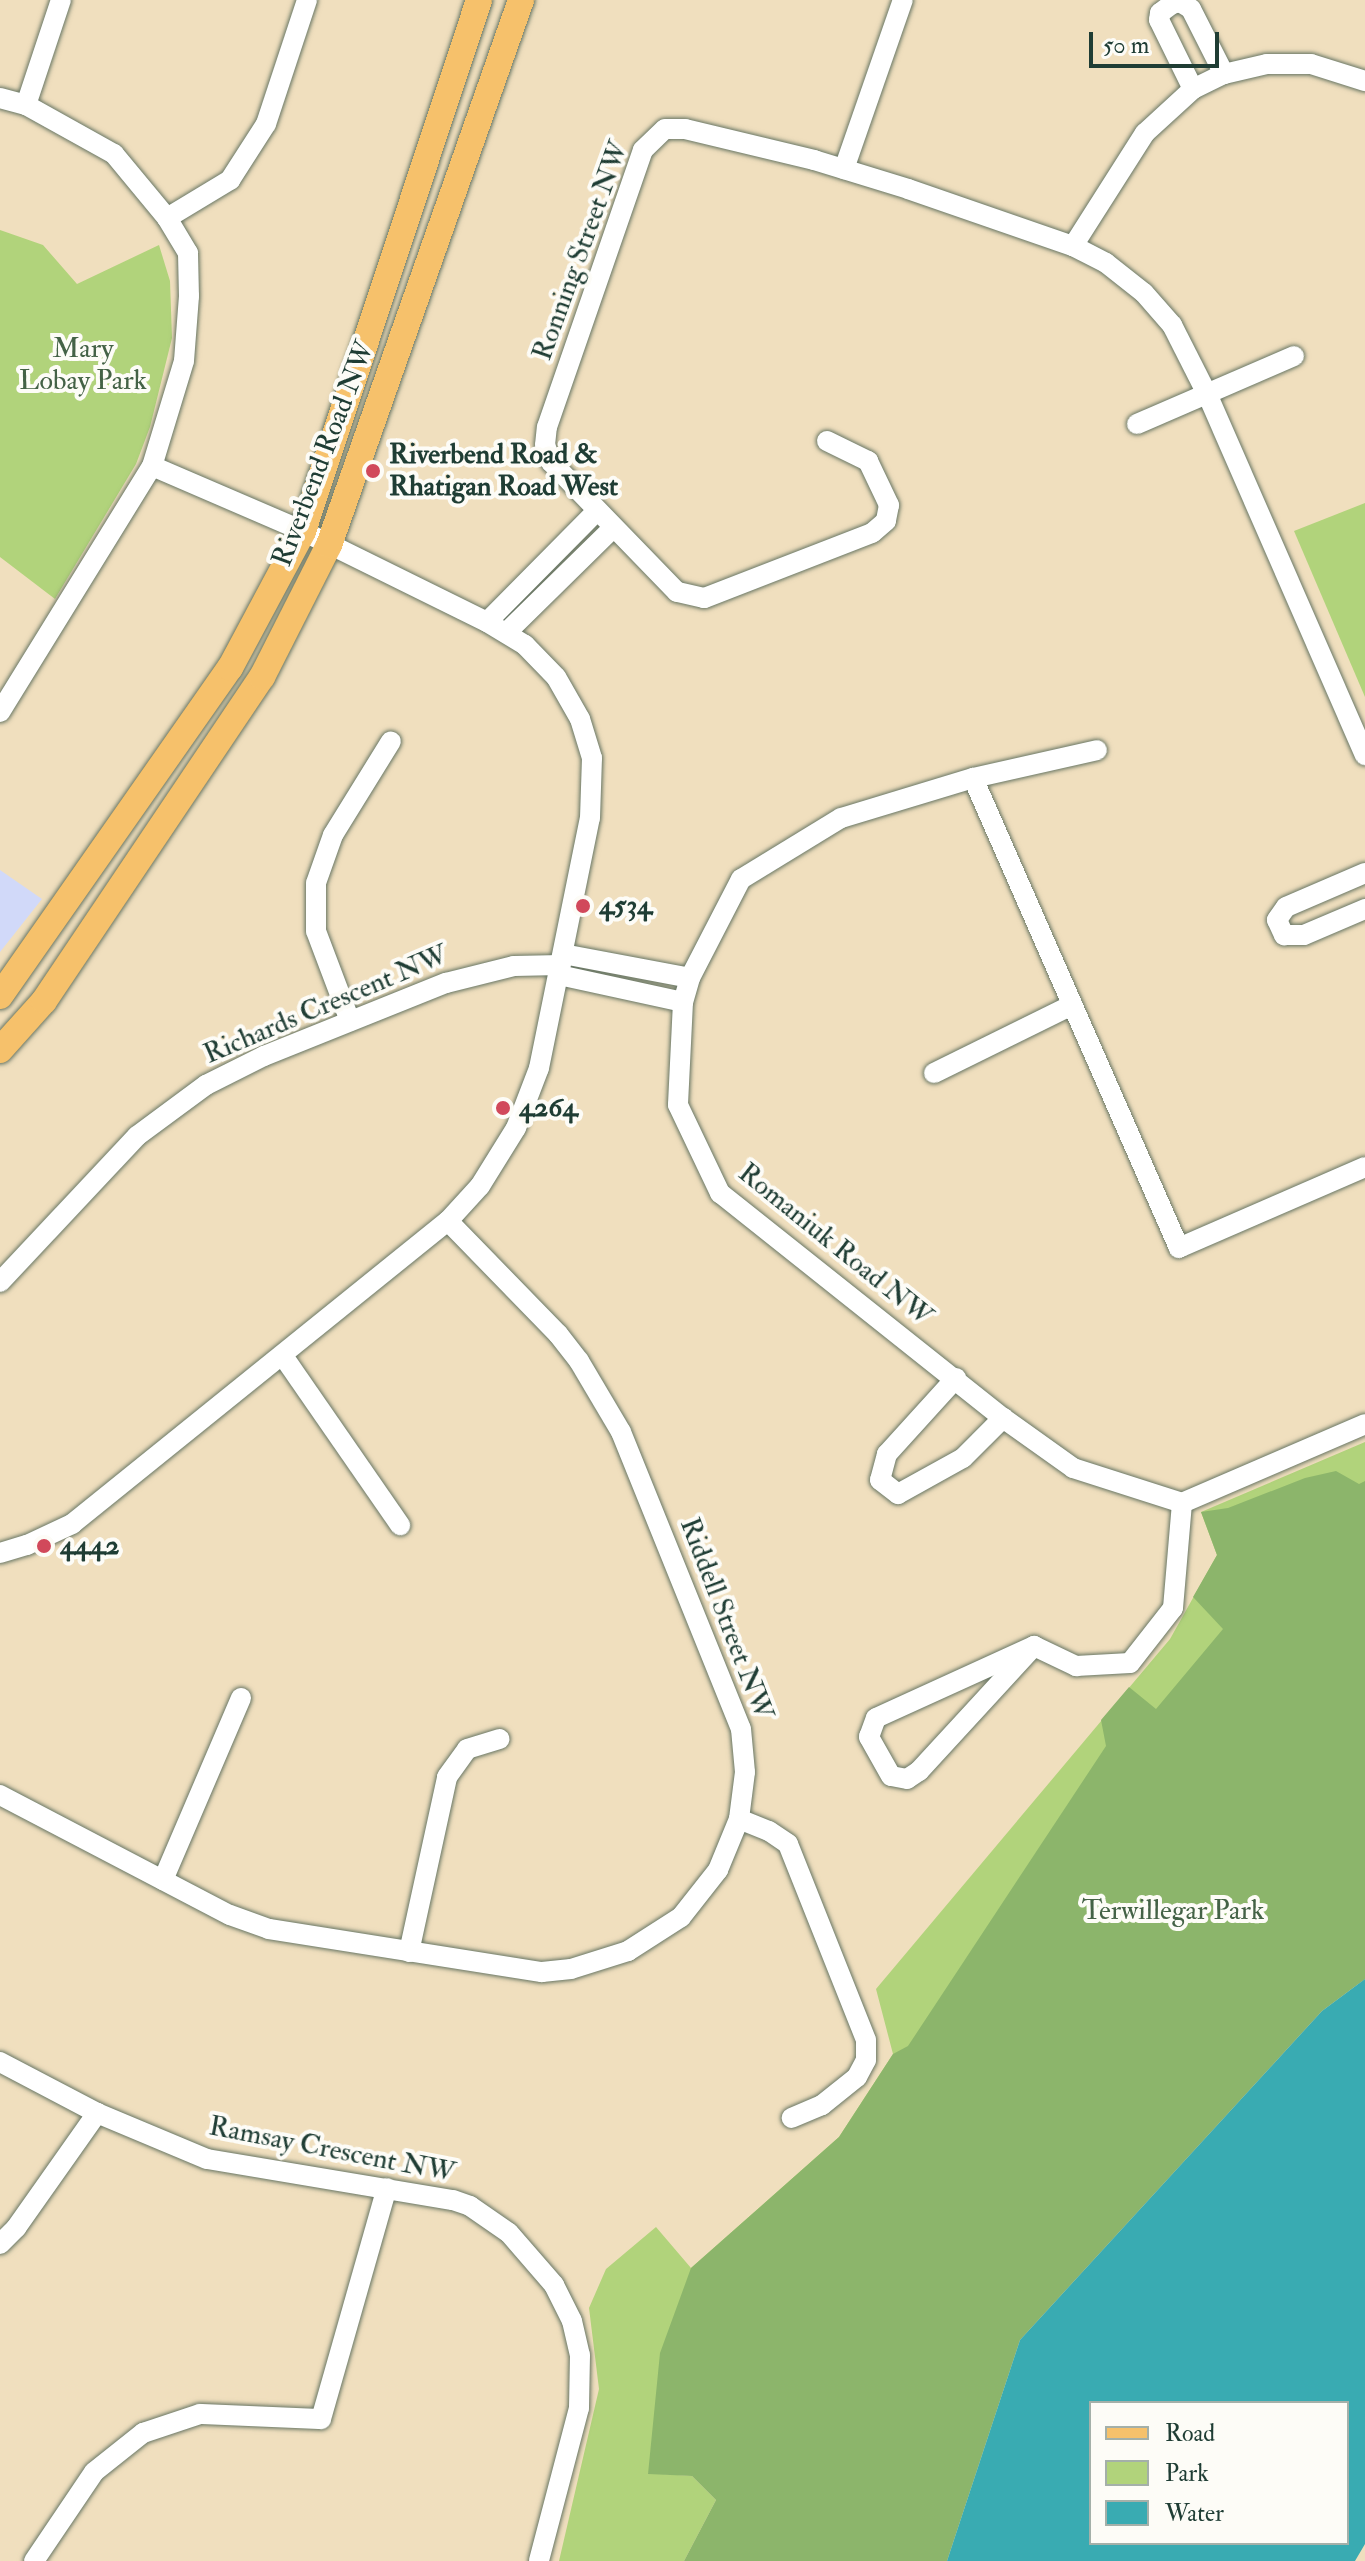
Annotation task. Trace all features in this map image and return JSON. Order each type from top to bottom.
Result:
[{"type":"main road","name":"Riverbend Road NW","points":[[0,996],[230,668],[303,531],[479,0]]},
{"type":"main road","name":"Riverbend Road NW","points":[[0,1050],[44,1001],[262,677],[329,545],[521,0]]},
{"type":"street","points":[[26,105],[61,0]]},
{"type":"street","points":[[167,218],[230,180],[252,146],[266,124],[307,0]]},
{"type":"street","points":[[844,169],[903,0]]},
{"type":"street","points":[[1193,89],[1159,20],[1165,8],[1172,4],[1180,2],[1191,9],[1224,74]]},
{"type":"street","points":[[1073,246],[1145,133],[1193,89],[1224,74],[1267,64],[1311,64],[1365,81]]},
{"type":"street","points":[[0,98],[26,105],[114,154],[167,218],[188,253],[189,296],[184,361],[152,466],[0,712]]},
{"type":"street","name":"Ronning Street NW","points":[[827,441],[857,454],[874,470],[888,513],[886,521],[872,533],[714,596],[696,598],[677,592],[612,529],[551,462],[545,435],[649,141],[665,129],[685,129],[844,169],[1073,246],[1126,277],[1159,309],[1185,349],[1365,755]]},
{"type":"street","points":[[1137,424],[1208,396],[1294,356]]},
{"type":"street","points":[[0,1553],[38,1541],[72,1524],[448,1221],[498,1161],[516,1128],[539,1068],[590,818],[592,758],[580,719],[556,677],[532,652],[487,622],[303,531],[152,466]]},
{"type":"street","points":[[487,622],[596,512]]},
{"type":"street","points":[[506,633],[612,529]]},
{"type":"street","points":[[350,1021],[316,931],[316,883],[333,835],[391,741]]},
{"type":"street","name":"Romaniuk Road NW","points":[[1097,750],[973,778],[841,818],[741,879],[690,978],[683,1002],[678,1105],[720,1193],[1003,1418],[1089,1476],[1182,1503]]},
{"type":"street","points":[[973,778],[1179,1248],[1365,1167]]},
{"type":"street","points":[[1365,873],[1286,907],[1277,920],[1284,935],[1304,935],[1365,909]]},
{"type":"street","points":[[561,964],[690,978]]},
{"type":"street","points":[[561,964],[683,1002]]},
{"type":"street","name":"Richards Crescent NW","points":[[0,1282],[137,1136],[181,1101],[234,1069],[468,976],[514,966],[561,964]]},
{"type":"street","points":[[934,1073],[1072,1005]]},
{"type":"street","name":"Riddell Street NW","points":[[0,1795],[230,1915],[269,1929],[542,1972],[571,1969],[628,1951],[681,1917],[703,1891],[718,1870],[739,1819],[745,1772],[741,1729],[621,1432],[579,1361],[558,1334],[448,1221]]},
{"type":"street","points":[[283,1356],[400,1525]]},
{"type":"street","points":[[956,1378],[887,1454],[880,1480],[898,1494],[963,1458],[1003,1418]]},
{"type":"street","points":[[1034,1646],[919,1771],[907,1779],[891,1776],[869,1737],[876,1718],[1034,1646],[1076,1666],[1130,1663],[1173,1608],[1182,1503],[1365,1424]]},
{"type":"street","points":[[163,1880],[241,1698]]},
{"type":"street","points":[[409,1952],[447,1777],[467,1749],[500,1739]]},
{"type":"street","points":[[739,1819],[780,1836],[788,1844],[866,2040],[866,2060],[857,2077],[822,2105],[792,2118]]},
{"type":"street","name":"Ramsay Crescent NW","points":[[0,2062],[97,2113],[207,2159],[453,2200],[490,2219],[534,2258],[566,2307],[577,2338],[581,2390],[539,2561]]},
{"type":"street","points":[[0,2244],[16,2228],[97,2113]]},
{"type":"street","points":[[34,2561],[94,2472],[143,2433],[200,2414],[321,2419],[387,2188]]},
{"type":"shaded area","points":[[0,870],[42,899],[0,952]]},
{"type":"green space","name":"Mary Lobay Park","points":[[0,230],[43,245],[77,284],[159,245],[170,281],[172,338],[150,427],[136,464],[55,599],[0,557]]},
{"type":"green space","points":[[1365,503],[1365,697],[1294,531]]},
{"type":"green space","name":"Terwillegar Park","points":[[1365,1442],[1365,1979],[648,2473],[692,2476],[716,2500],[684,2561],[559,2561],[599,2389],[589,2308],[606,2269],[656,2227],[691,2268],[839,2137],[893,2054],[876,1989],[1170,1639],[1217,1555],[1201,1512]]},
{"type":"green space","name":"Terwillegar Park","points":[[1336,1471],[1359,1484],[1365,1481],[1365,1979],[1322,2011],[1020,2340],[947,2561],[684,2561],[716,2500],[692,2476],[648,2474],[660,2353],[691,2268],[839,2137],[893,2054],[908,2046],[1106,1746],[1101,1720],[1129,1687],[1156,1709],[1223,1629],[1193,1597],[1217,1555],[1201,1512],[1228,1508],[1305,1478]]},
{"type":"water","points":[[1365,1979],[1365,2544],[1355,2561],[947,2561],[1020,2340],[1322,2011]]},
{"type":"place","name":"Riverbend Road & Rhatigan Road West","points":[[373,471]]},
{"type":"place","name":"4534","points":[[583,906]]},
{"type":"place","name":"4264","points":[[503,1108]]},
{"type":"place","name":"4442","points":[[44,1546]]}]
